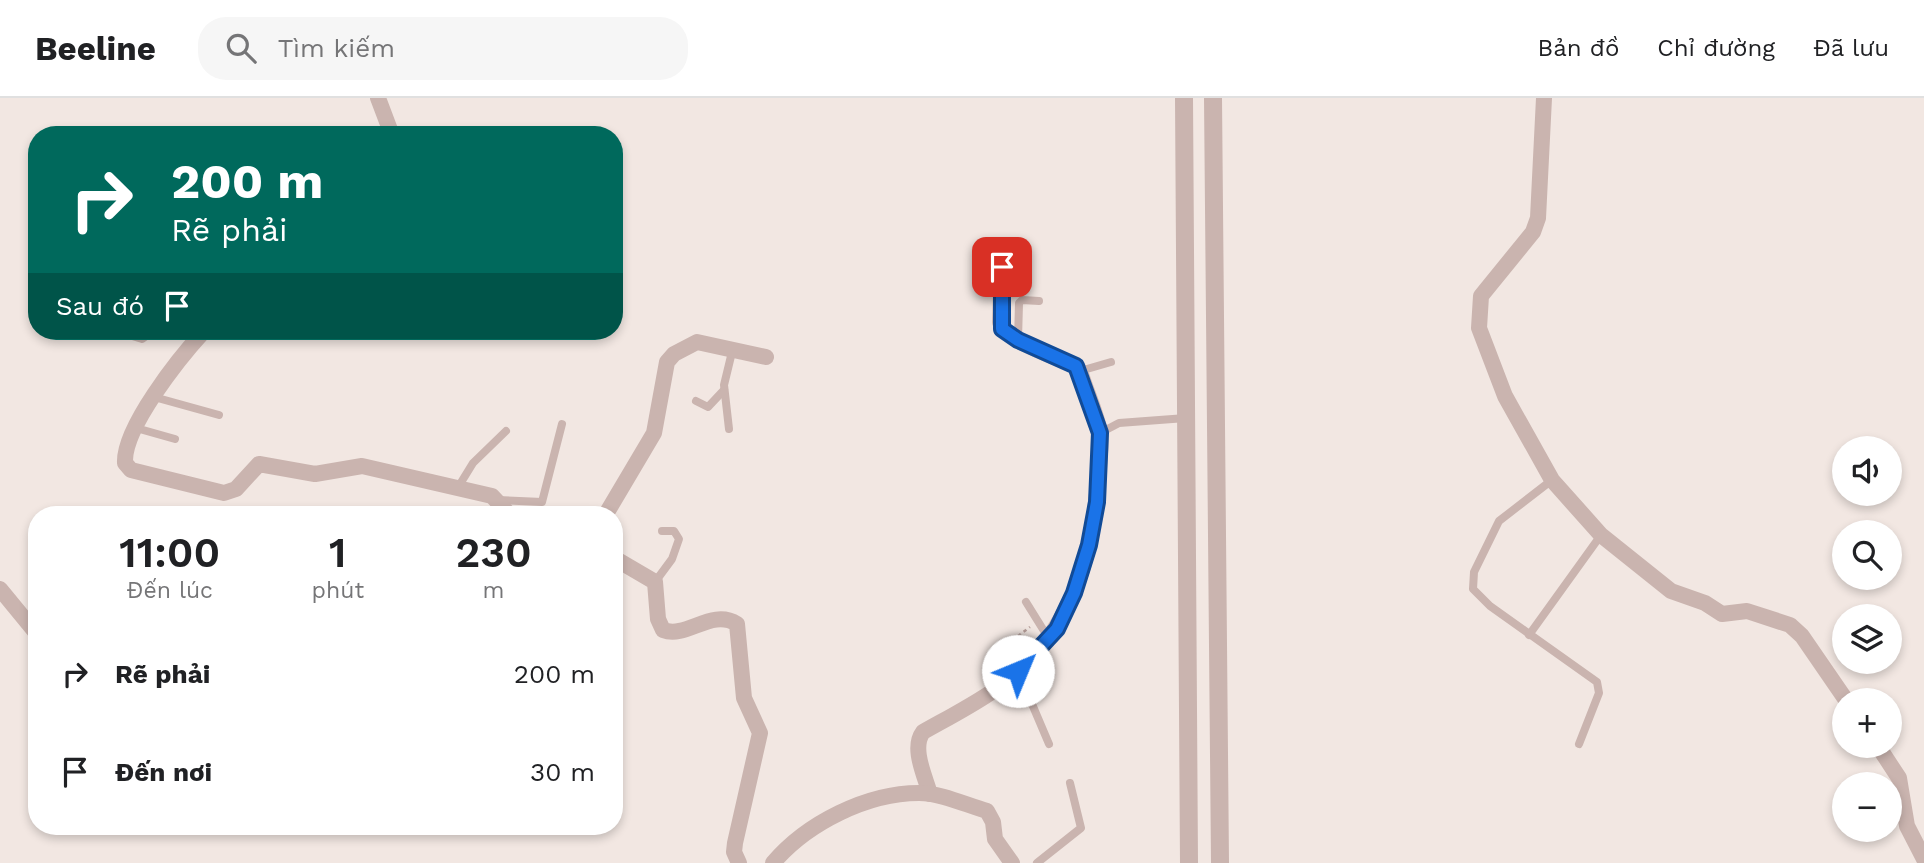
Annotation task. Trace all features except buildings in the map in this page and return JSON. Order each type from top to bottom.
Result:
[{"type":"street","points":[[378,98],[389,126]]},
{"type":"street","points":[[1184,98],[1189,863]]},
{"type":"street","points":[[1213,98],[1220,863]]},
{"type":"street","points":[[1544,98],[1538,218],[1533,232],[1481,296],[1478,318],[1479,328],[1506,396],[1552,480],[1601,535],[1671,591],[1705,603],[1722,614],[1747,611],[1790,625],[1802,636],[1838,688]]},
{"type":"street","points":[[930,794],[918,747],[919,738],[923,732],[989,695],[1018,671],[1057,629],[1074,593],[1089,545],[1097,502],[1100,433],[1080,371],[1076,366],[1018,340],[1002,329],[1002,267]]},
{"type":"street","points":[[196,340],[173,365],[136,428],[125,454],[125,463],[131,470],[224,494],[236,489],[253,469],[267,464],[315,474],[362,466],[498,500],[503,506]]},
{"type":"street","points":[[611,506],[654,433],[667,362],[674,354],[696,342],[732,352],[766,357]]},
{"type":"street","points":[[623,563],[655,582],[658,619],[663,630],[674,632],[711,620],[733,621],[739,629],[744,698],[760,733],[735,843],[734,852],[739,863]]},
{"type":"street","points":[[0,589],[28,623]]},
{"type":"street","points":[[1886,758],[1899,778],[1910,835],[1924,859]]},
{"type":"street","points":[[773,863],[822,823],[862,802],[930,794],[991,815],[995,839],[1012,863]]},
{"type":"lane","points":[[1018,340],[1019,303],[1022,300],[1039,301]]},
{"type":"lane","points":[[729,429],[724,390],[732,352]]},
{"type":"lane","points":[[1080,371],[1111,362]]},
{"type":"lane","points":[[696,401],[708,407],[724,390]]},
{"type":"lane","points":[[154,397],[219,415]]},
{"type":"lane","points":[[1100,433],[1119,423],[1186,418]]},
{"type":"lane","points":[[498,500],[542,502],[562,424]]},
{"type":"lane","points":[[136,428],[175,439]]},
{"type":"lane","points":[[457,489],[478,457],[506,431]]},
{"type":"lane","points":[[1552,480],[1499,521],[1473,580],[1473,589],[1490,606],[1597,682],[1599,693],[1579,744]]},
{"type":"lane","points":[[655,582],[672,559],[679,539],[674,531],[662,531]]},
{"type":"lane","points":[[1529,635],[1601,535]]},
{"type":"lane","points":[[1026,602],[1048,639]]},
{"type":"lane","points":[[1018,671],[1049,744]]},
{"type":"lane","points":[[1037,863],[1081,828],[1070,783]]},
{"type":"route","points":[[1002,267],[1002,329],[1018,340],[1076,366],[1100,433],[1097,502],[1089,545],[1074,593],[1057,629],[1018,671]]}]
